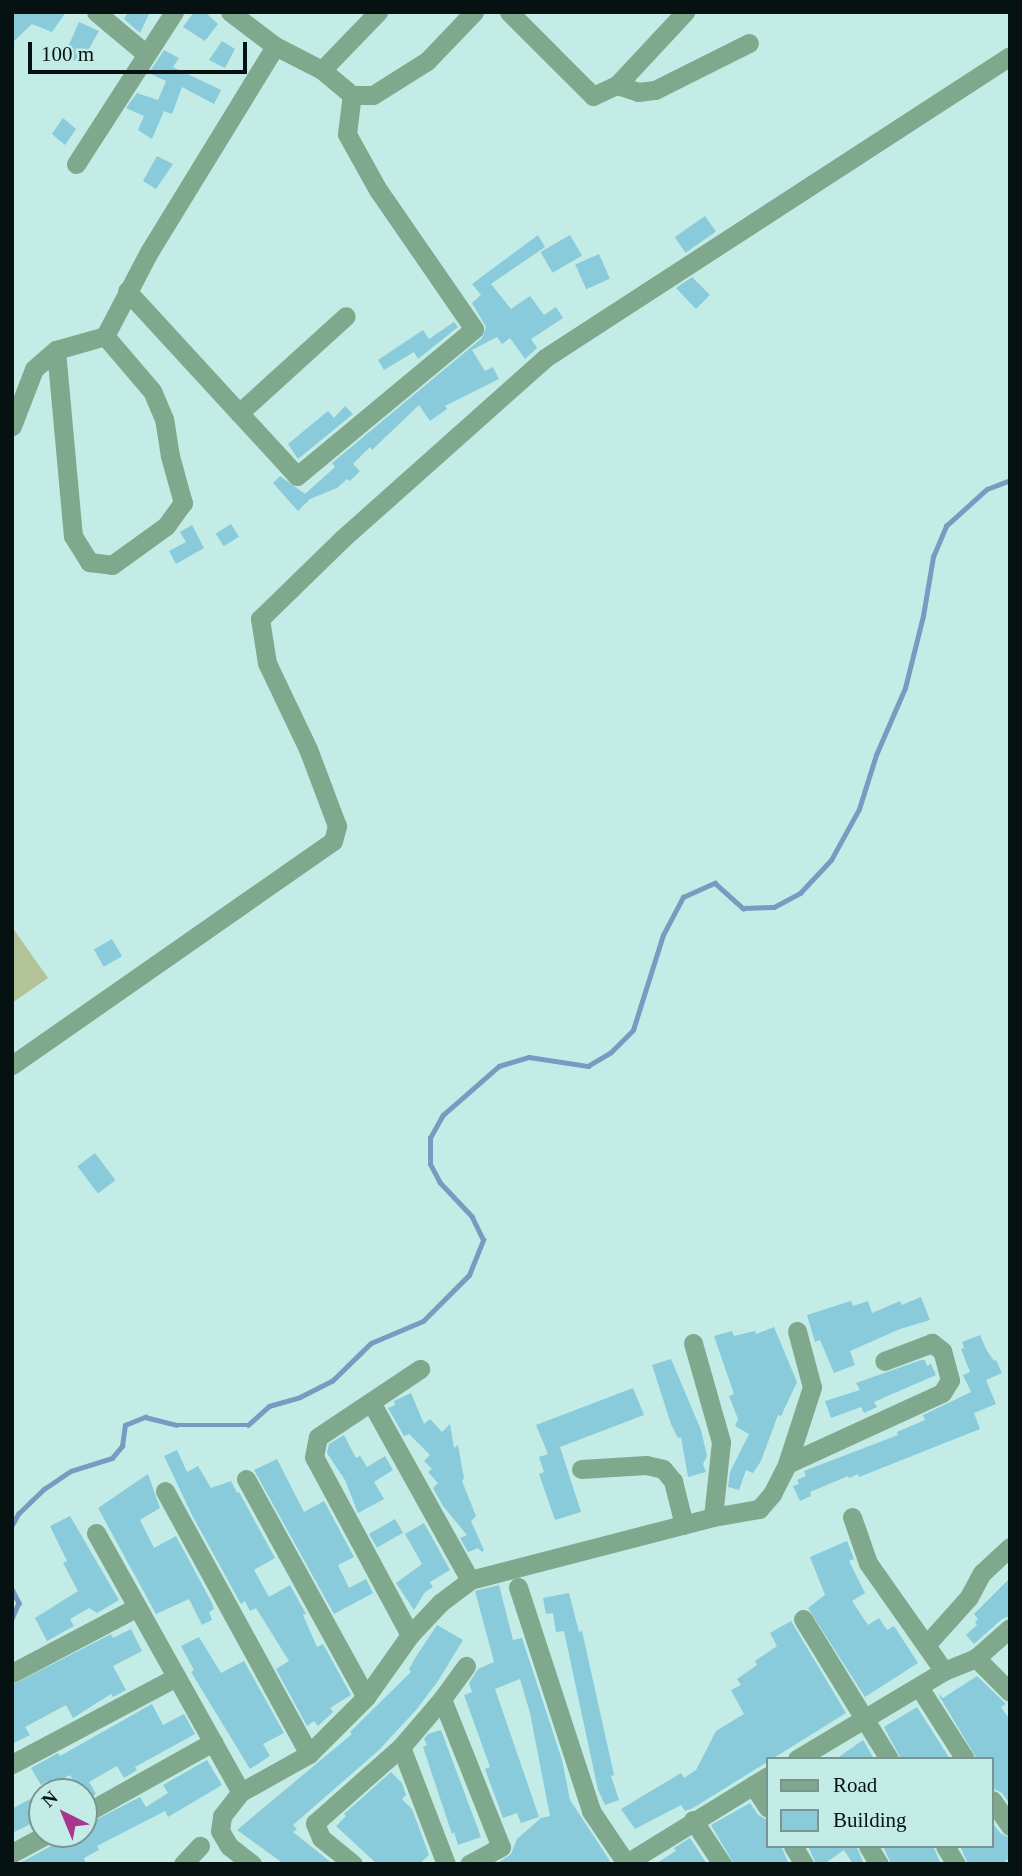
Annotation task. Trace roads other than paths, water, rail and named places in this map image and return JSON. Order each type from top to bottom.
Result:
[{"type":"street","points":[[96,12],[146,54]]},
{"type":"street","points":[[76,164],[174,12]]},
{"type":"street","points":[[230,12],[275,46],[322,69],[352,95],[373,95],[427,61],[474,12]]},
{"type":"street","points":[[322,69],[378,12]]},
{"type":"street","points":[[509,12],[593,96],[617,85],[685,12]]},
{"type":"street","points":[[617,85],[638,92],[655,90],[749,43]]},
{"type":"street","points":[[12,426],[34,369],[56,350],[105,336],[127,291],[275,46]]},
{"type":"street","points":[[12,1065],[333,841],[337,826],[308,749],[267,663],[260,619],[342,539],[545,358],[1010,56]]},
{"type":"street","points":[[127,291],[297,476],[474,329],[378,190],[347,134],[352,95]]},
{"type":"street","points":[[239,412],[346,316]]},
{"type":"street","points":[[56,350],[73,536],[89,562],[113,565],[166,526],[183,503],[170,456],[164,419],[152,391],[105,336]]},
{"type":"street","points":[[252,1864],[229,1846],[220,1831],[222,1816],[240,1792],[309,1754],[366,1697],[410,1634],[440,1603],[470,1580],[713,1517],[759,1509],[772,1494],[787,1464],[812,1387],[797,1331]]},
{"type":"street","points":[[693,1343],[721,1442],[713,1517]]},
{"type":"street","points":[[787,1464],[942,1393],[950,1380],[942,1351],[932,1343],[884,1361]]},
{"type":"street","points":[[410,1634],[314,1457],[318,1437],[372,1404],[420,1368]]},
{"type":"street","points":[[372,1404],[470,1580]]},
{"type":"street","points":[[581,1469],[646,1465],[663,1469],[673,1482],[684,1525]]},
{"type":"street","points":[[246,1479],[366,1697]]},
{"type":"street","points":[[165,1491],[309,1754]]},
{"type":"street","points":[[852,1517],[868,1563],[944,1671]]},
{"type":"street","points":[[96,1533],[240,1792]]},
{"type":"street","points":[[926,1645],[969,1597],[982,1573],[1010,1547]]},
{"type":"street","points":[[518,1587],[591,1811],[635,1861],[694,1820],[761,1780],[766,1800]]},
{"type":"street","points":[[12,1673],[137,1607]]},
{"type":"street","points":[[803,1619],[888,1757]]},
{"type":"street","points":[[806,1757],[863,1718],[944,1671],[976,1658],[1010,1628]]},
{"type":"street","points":[[976,1658],[1010,1692]]},
{"type":"street","points":[[353,1864],[321,1838],[316,1823],[401,1747],[466,1666]]},
{"type":"street","points":[[12,1764],[176,1676]]},
{"type":"street","points":[[919,1687],[964,1757]]},
{"type":"street","points":[[442,1699],[501,1847],[469,1864]]},
{"type":"street","points":[[98,1806],[213,1742]]},
{"type":"street","points":[[401,1747],[446,1864]]},
{"type":"street","points":[[994,1803],[1010,1826]]},
{"type":"street","points":[[694,1820],[722,1864]]},
{"type":"street","points":[[12,1853],[28,1844]]},
{"type":"street","points":[[183,1864],[200,1846]]},
{"type":"street","points":[[794,1848],[804,1864]]},
{"type":"street","points":[[869,1848],[879,1864]]},
{"type":"street","points":[[946,1848],[956,1864]]},
{"type":"waterway","points":[[12,1525],[18,1514],[44,1489],[71,1471],[112,1458],[122,1446],[125,1425],[145,1417],[176,1425],[248,1425],[269,1406],[300,1397],[332,1381],[371,1343],[423,1321],[469,1275],[483,1240],[472,1217],[440,1183],[430,1164],[430,1138],[443,1115],[499,1066],[529,1057],[588,1066],[611,1052],[633,1030],[663,935],[683,897],[715,883],[743,908],[774,907],[800,893],[831,860],[859,809],[876,755],[905,688],[923,616],[933,557],[946,526],[987,489],[1010,480]]},
{"type":"waterway","points":[[12,1589],[19,1603],[12,1619]]}]
